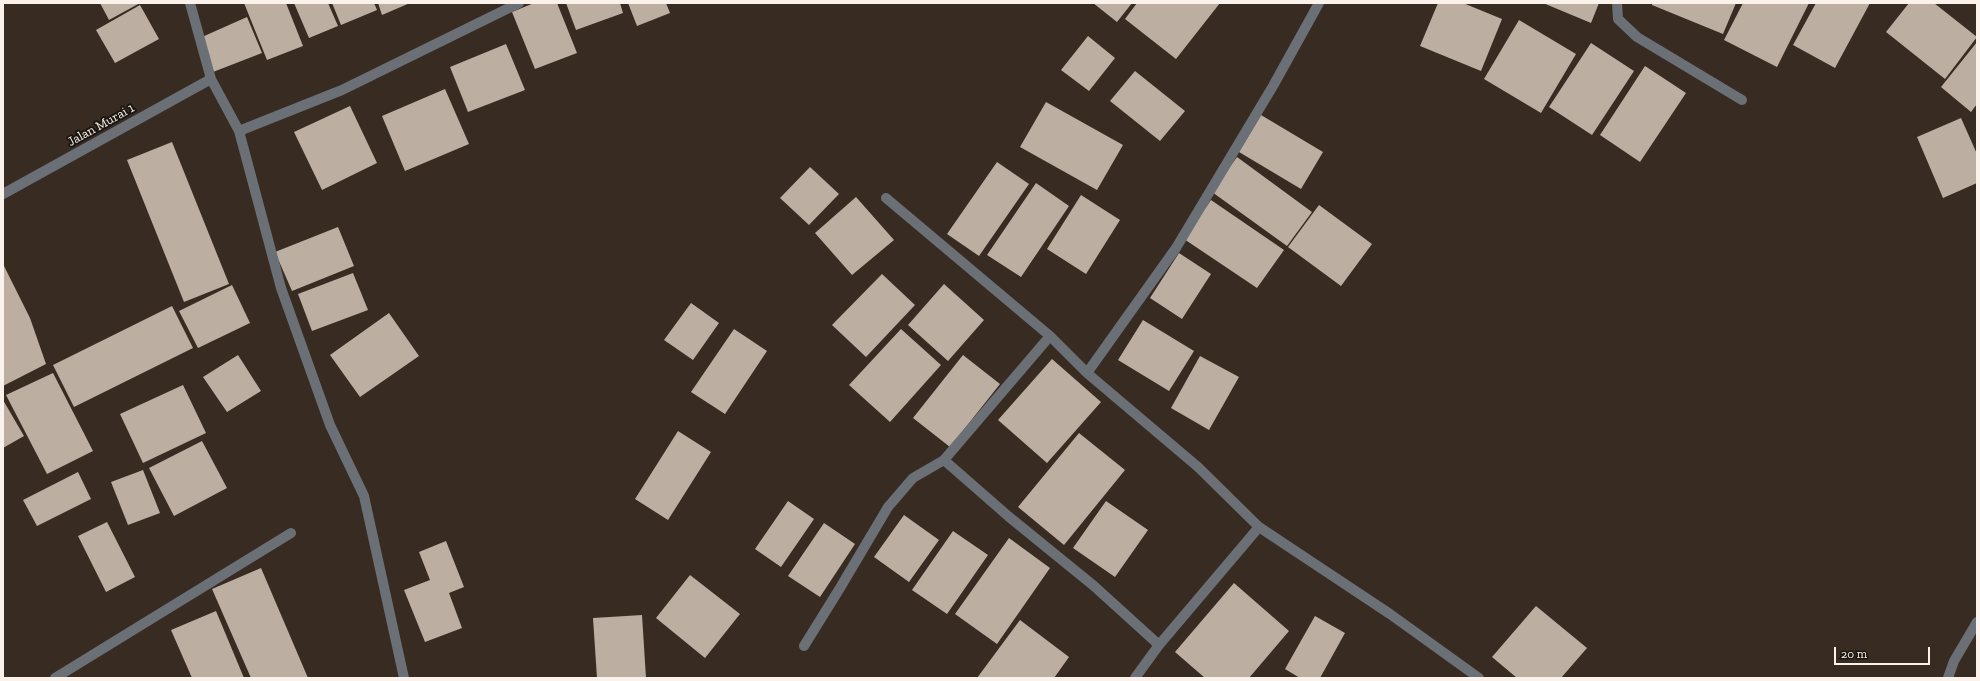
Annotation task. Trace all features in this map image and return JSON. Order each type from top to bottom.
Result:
[{"type":"street","points":[[190,3],[211,79],[239,131],[281,288],[330,425],[364,496],[404,678]]},
{"type":"street","points":[[239,131],[342,90],[519,3]]},
{"type":"street","points":[[1088,373],[1176,248],[1273,86],[1319,3]]},
{"type":"street","points":[[1617,3],[1618,19],[1637,37],[1742,100]]},
{"type":"street","name":"Jalan Murai 1","points":[[3,194],[211,79]]},
{"type":"street","points":[[886,198],[1050,336],[1088,373],[1198,467],[1259,527],[1390,614],[1480,678]]},
{"type":"street","points":[[804,646],[888,507],[913,478],[944,460],[1050,336]]},
{"type":"street","points":[[944,460],[1008,516],[1094,586],[1159,645]]},
{"type":"street","points":[[1135,678],[1159,645],[1259,527]]},
{"type":"street","points":[[55,678],[291,533]]},
{"type":"street","points":[[1948,678],[1954,661],[1977,622]]},
{"type":"building","points":[[100,3],[140,3],[109,20]]},
{"type":"building","points":[[244,3],[286,3],[303,46],[267,60]]},
{"type":"building","points":[[294,3],[328,3],[338,26],[309,38]]},
{"type":"building","points":[[332,3],[374,3],[377,10],[341,25]]},
{"type":"building","points":[[378,3],[410,3],[382,15]]},
{"type":"building","points":[[534,3],[557,3],[577,53],[535,69],[512,12]]},
{"type":"building","points":[[566,3],[620,3],[623,13],[576,30]]},
{"type":"building","points":[[628,3],[666,3],[670,13],[637,26]]},
{"type":"building","points":[[1093,3],[1132,3],[1117,22]]},
{"type":"building","points":[[1137,3],[1220,3],[1176,59],[1125,19]]},
{"type":"building","points":[[1438,3],[1463,3],[1502,19],[1481,71],[1420,46]]},
{"type":"building","points":[[1543,3],[1599,3],[1591,23]]},
{"type":"building","points":[[1652,3],[1736,3],[1723,34],[1652,5]]},
{"type":"building","points":[[1743,3],[1809,3],[1777,67],[1724,40]]},
{"type":"building","points":[[1816,3],[1870,3],[1835,68],[1793,45]]},
{"type":"building","points":[[1909,3],[1934,3],[1977,37],[1945,79],[1886,32]]},
{"type":"building","points":[[140,5],[159,39],[115,63],[96,30]]},
{"type":"building","points":[[247,17],[262,53],[213,72],[202,37]]},
{"type":"building","points":[[1519,20],[1576,54],[1541,113],[1484,79]]},
{"type":"building","points":[[1088,36],[1115,58],[1089,91],[1061,70]]},
{"type":"building","points":[[1977,42],[1977,104],[1971,112],[1941,87]]},
{"type":"building","points":[[1591,43],[1634,71],[1592,135],[1549,107]]},
{"type":"building","points":[[506,44],[525,90],[468,112],[450,67]]},
{"type":"building","points":[[1645,66],[1686,93],[1640,162],[1600,135]]},
{"type":"building","points":[[1135,71],[1185,111],[1160,141],[1110,101]]},
{"type":"building","points":[[445,89],[469,144],[405,171],[382,116]]},
{"type":"building","points":[[1046,102],[1123,145],[1097,190],[1020,147]]},
{"type":"building","points":[[350,106],[377,163],[322,190],[294,132]]},
{"type":"building","points":[[1261,115],[1323,152],[1301,189],[1239,152]]},
{"type":"building","points":[[1961,118],[1977,154],[1977,183],[1943,198],[1917,137]]},
{"type":"building","points":[[172,142],[229,284],[184,302],[127,160]]},
{"type":"building","points":[[1237,157],[1312,212],[1287,246],[1212,192]]},
{"type":"building","points":[[997,162],[1029,184],[979,256],[947,234]]},
{"type":"building","points":[[810,167],[839,194],[809,225],[780,198]]},
{"type":"building","points":[[1036,183],[1069,206],[1021,277],[987,255]]},
{"type":"building","points":[[1081,195],[1120,220],[1086,274],[1047,249]]},
{"type":"building","points":[[856,197],[894,240],[852,275],[815,233]]},
{"type":"building","points":[[1211,200],[1284,250],[1257,288],[1184,239]]},
{"type":"building","points":[[1319,205],[1372,244],[1341,286],[1288,247]]},
{"type":"building","points":[[338,227],[354,266],[292,291],[275,252]]},
{"type":"building","points":[[1179,253],[1211,274],[1182,319],[1150,298]]},
{"type":"building","points":[[3,264],[30,318],[46,364],[3,386]]},
{"type":"building","points":[[353,273],[368,310],[312,331],[298,294]]},
{"type":"building","points":[[882,274],[915,305],[866,357],[832,325]]},
{"type":"building","points":[[944,284],[984,320],[948,361],[908,325]]},
{"type":"building","points":[[232,285],[250,323],[198,348],[179,311]]},
{"type":"building","points":[[691,303],[719,323],[693,360],[664,340]]},
{"type":"building","points":[[172,306],[193,348],[74,407],[53,365]]},
{"type":"building","points":[[389,313],[419,356],[360,397],[330,355]]},
{"type":"building","points":[[1143,320],[1194,351],[1169,391],[1118,360]]},
{"type":"building","points":[[734,329],[767,351],[725,414],[691,392]]},
{"type":"building","points":[[901,329],[941,365],[890,422],[849,385]]},
{"type":"building","points":[[238,355],[261,391],[227,412],[203,377]]},
{"type":"building","points":[[963,355],[1000,384],[950,447],[913,418]]},
{"type":"building","points":[[1200,356],[1239,377],[1209,430],[1171,408]]},
{"type":"building","points":[[1052,359],[1101,402],[1047,463],[998,420]]},
{"type":"building","points":[[53,373],[93,451],[47,474],[6,395]]},
{"type":"building","points":[[183,385],[206,433],[143,463],[120,414]]},
{"type":"building","points":[[3,400],[24,436],[3,448]]},
{"type":"building","points":[[678,431],[711,452],[668,520],[635,499]]},
{"type":"building","points":[[1079,433],[1125,470],[1064,545],[1018,507]]},
{"type":"building","points":[[202,441],[227,488],[174,516],[149,468]]},
{"type":"building","points":[[143,470],[160,513],[128,525],[111,482]]},
{"type":"building","points":[[78,472],[91,499],[37,526],[23,500]]},
{"type":"building","points":[[788,501],[814,519],[781,567],[755,549]]},
{"type":"building","points":[[1106,501],[1148,530],[1115,577],[1073,548]]},
{"type":"building","points":[[904,515],[939,540],[909,582],[874,557]]},
{"type":"building","points":[[107,522],[135,577],[106,592],[78,536]]},
{"type":"building","points":[[824,523],[855,544],[820,597],[788,576]]},
{"type":"building","points":[[953,531],[988,555],[947,614],[912,590]]},
{"type":"building","points":[[1009,538],[1050,568],[997,644],[955,614]]},
{"type":"building","points":[[446,541],[464,587],[449,593],[462,628],[425,642],[404,590],[430,580],[419,552]]},
{"type":"building","points":[[261,568],[308,678],[251,678],[212,589]]},
{"type":"building","points":[[690,575],[740,614],[705,658],[656,618]]},
{"type":"building","points":[[1234,583],[1289,631],[1249,678],[1205,678],[1175,652]]},
{"type":"building","points":[[1536,606],[1587,648],[1561,678],[1517,678],[1492,657]]},
{"type":"building","points":[[216,611],[244,678],[192,678],[171,630]]},
{"type":"building","points":[[642,615],[646,678],[597,678],[593,618]]},
{"type":"building","points":[[1315,616],[1345,633],[1320,678],[1300,678],[1285,669]]},
{"type":"building","points":[[1020,620],[1069,657],[1054,678],[977,678]]}]
